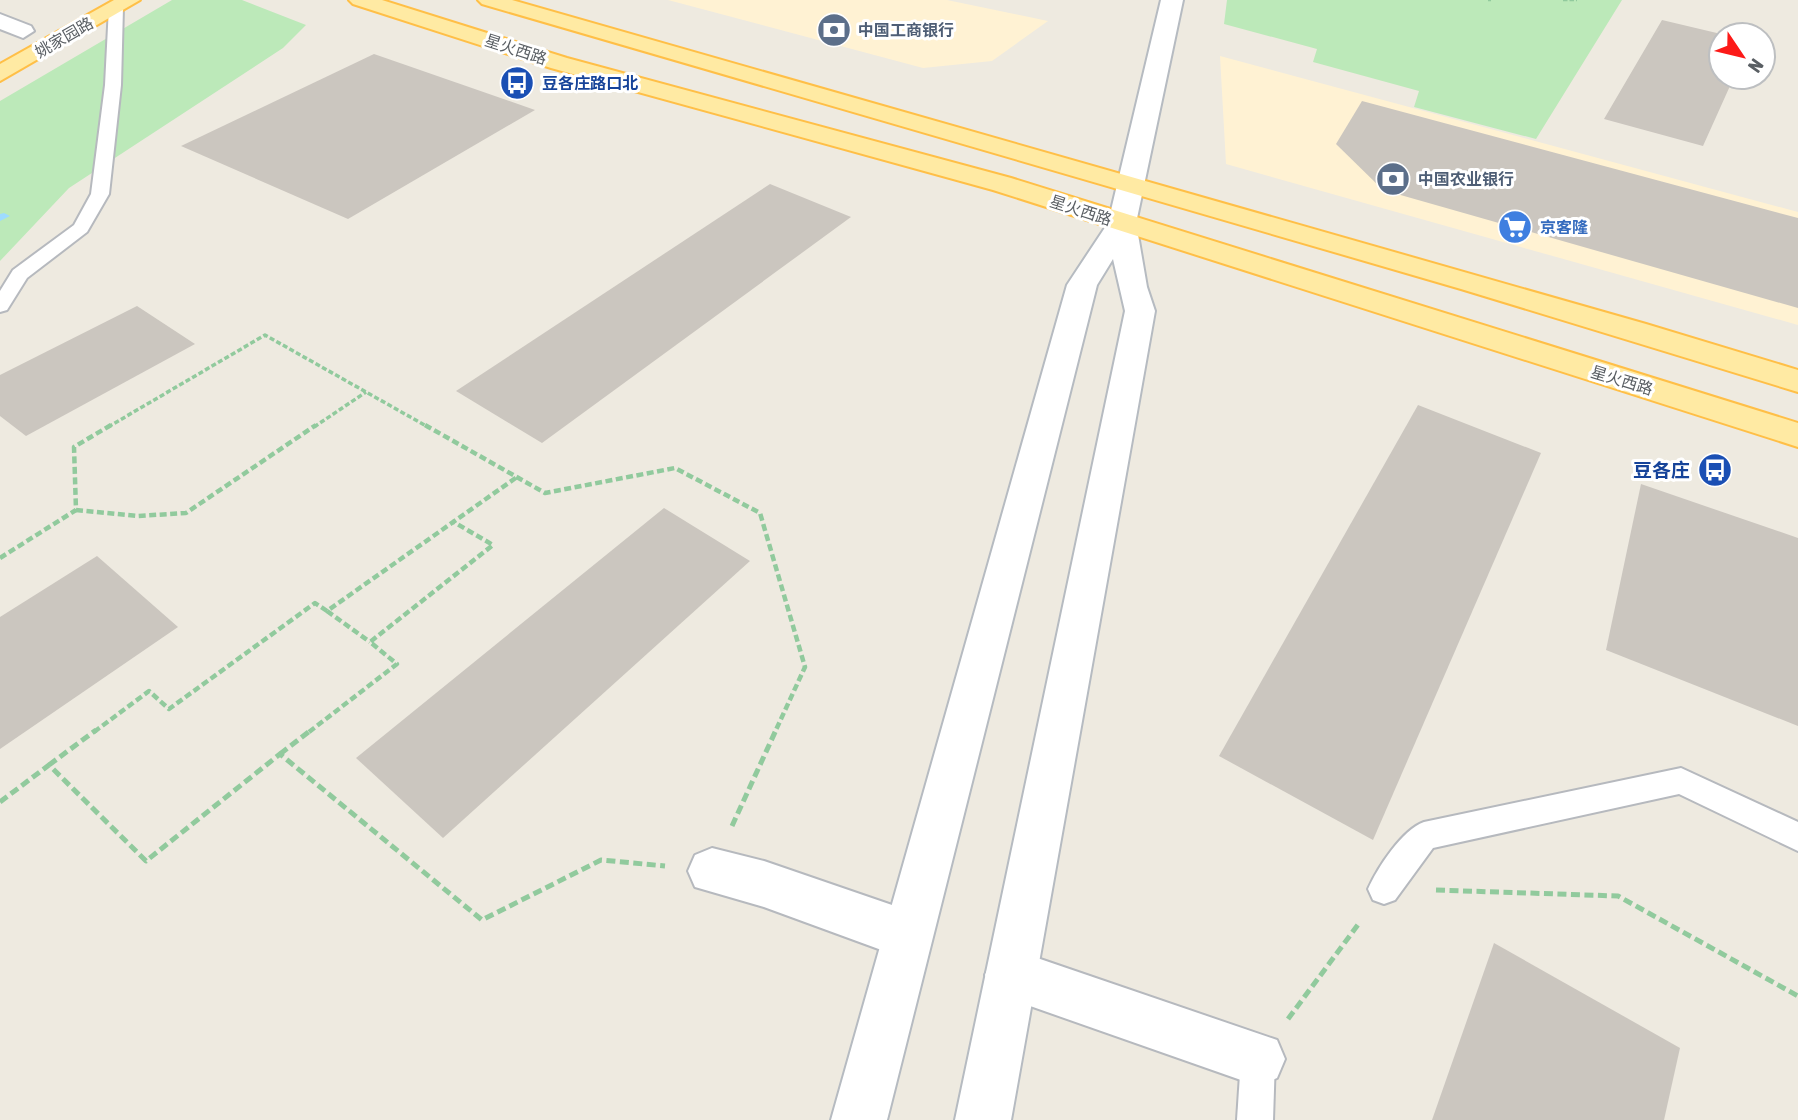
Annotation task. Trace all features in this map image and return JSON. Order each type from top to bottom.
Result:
[{"type":"main road","name":"星火西路","points":[[360,0],[559,63],[1002,184],[1798,435]]},
{"type":"main road","points":[[489,0],[1129,182],[1255,222],[1798,381]]},
{"type":"main road","name":"姚家园路","points":[[0,74],[122,4]]},
{"type":"main road","name":"姚家园路","points":[[0,44],[46,19]]},
{"type":"street","points":[[982,1120],[1140,311],[1132,288],[1122,223],[1129,182],[1172,0]]},
{"type":"street","points":[[0,21],[23,31]]},
{"type":"street","points":[[859,1120],[906,934],[1082,285],[1122,223]]},
{"type":"street","points":[[712,871],[764,884],[906,934]]},
{"type":"street","points":[[1011,975],[1258,1059]]},
{"type":"lane","points":[[0,306],[20,274],[80,228],[100,194],[122,4]]},
{"type":"lane","points":[[1384,889],[1423,836],[1681,781],[1798,837]]},
{"type":"lane","points":[[1255,1120],[1258,1059]]},
{"type":"path","points":[[1563,0],[1577,0]]},
{"type":"path","points":[[76,510],[74,447],[265,335],[545,492],[675,468],[760,513],[804,667],[712,871],[601,860],[482,920],[280,754]]},
{"type":"path","points":[[0,558],[76,510],[138,516],[186,513],[366,391]]},
{"type":"path","points":[[327,611],[517,477]]},
{"type":"path","points":[[370,642],[493,545],[452,521]]},
{"type":"path","points":[[0,802],[49,765],[149,691],[169,709],[315,603],[397,664],[146,861],[49,765]]},
{"type":"path","points":[[1258,1059],[1384,889],[1618,896],[1798,996]]},
{"type":"shaded area","points":[[668,0],[947,0],[1048,21],[992,61],[923,68]]},
{"type":"shaded area","points":[[1220,56],[1798,212],[1798,325],[1226,164]]},
{"type":"green space","points":[[172,0],[242,0],[306,25],[283,48],[69,188],[0,261],[0,101]]},
{"type":"green space","points":[[1227,0],[1622,0],[1536,139],[1414,107],[1419,91],[1313,62],[1317,49],[1224,24]]},
{"type":"building","points":[[1662,20],[1707,31],[1707,91],[1728,91],[1703,146],[1604,119]]},
{"type":"building","points":[[374,54],[535,110],[348,219],[181,146]]},
{"type":"building","points":[[1362,101],[1798,218],[1798,308],[1383,190],[1336,144]]},
{"type":"building","points":[[770,184],[851,217],[542,443],[456,391]]},
{"type":"building","points":[[137,306],[195,344],[26,436],[0,416],[0,375]]},
{"type":"building","points":[[1418,405],[1541,453],[1373,840],[1219,756]]},
{"type":"building","points":[[1641,484],[1798,538],[1798,726],[1606,650]]},
{"type":"building","points":[[664,508],[750,561],[443,838],[356,758]]},
{"type":"building","points":[[97,556],[178,627],[0,749],[0,617]]},
{"type":"building","points":[[1494,943],[1680,1048],[1664,1120],[1432,1120]]},
{"type":"waterway","points":[[0,218],[4,216]]},
{"type":"place","name":"中国工商银行","points":[[834,30]]},
{"type":"place","name":"豆各庄路口北","points":[[517,83]]},
{"type":"place","name":"中国农业银行","points":[[1393,179]]},
{"type":"place","name":"京客隆","points":[[1515,227]]},
{"type":"place","name":"豆各庄","points":[[1715,470]]}]
